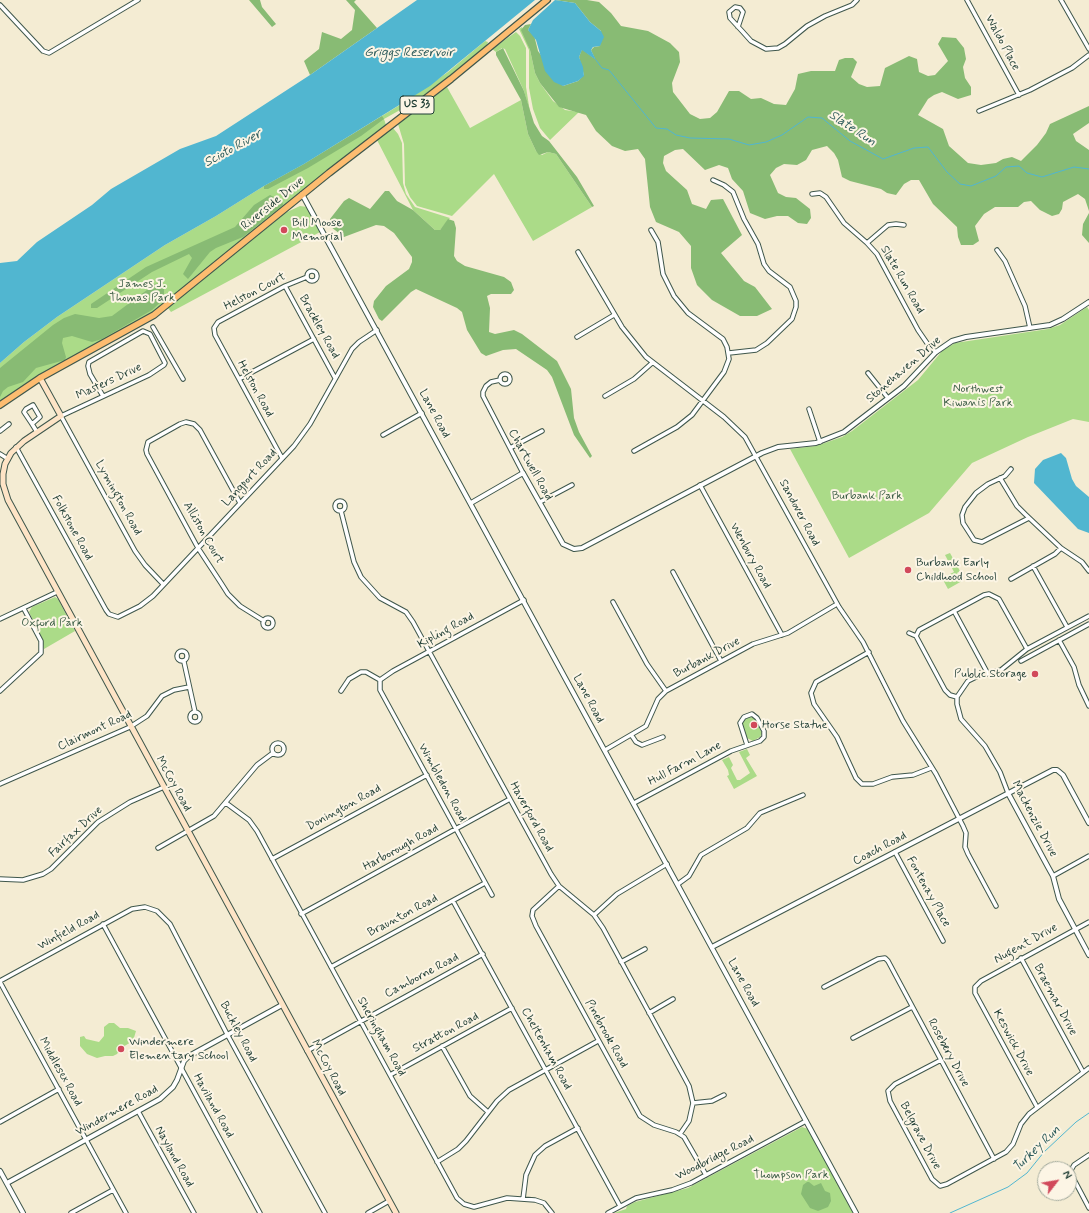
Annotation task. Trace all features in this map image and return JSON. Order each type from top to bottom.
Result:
[{"type":"main road","name":"Riverside Drive","points":[[0,405],[40,378],[154,315],[302,194],[446,83],[547,0]]},
{"type":"main road","points":[[40,378],[61,416]]},
{"type":"main road","name":"McCoy Road","points":[[61,416],[16,447],[8,459],[3,479],[5,494],[396,1213]]},
{"type":"street","points":[[0,4],[43,51],[50,53],[138,0]]},
{"type":"street","points":[[738,27],[743,12],[740,8],[735,7],[730,10],[729,15],[738,27],[756,45],[766,49],[775,49],[785,44],[806,26],[825,16],[852,5],[856,0]]},
{"type":"street","name":"Waldo Place","points":[[967,0],[1018,95]]},
{"type":"street","points":[[1061,0],[1089,49]]},
{"type":"street","points":[[979,111],[1018,95],[1072,68],[1089,55]]},
{"type":"street","points":[[712,180],[724,185],[733,192],[744,219],[758,244],[764,264],[769,271],[790,287],[796,301],[795,313],[792,319],[767,343],[756,350],[729,353]]},
{"type":"street","name":"Slate Run Road","points":[[812,194],[820,193],[826,197],[844,223],[877,254],[924,339],[936,352]]},
{"type":"street","name":"Lane Road","points":[[302,194],[856,1213]]},
{"type":"street","points":[[867,243],[888,225],[896,224],[904,226]]},
{"type":"street","points":[[634,451],[677,427],[692,415],[727,366],[729,353],[722,338],[688,313],[674,296],[663,274],[658,242],[651,230]]},
{"type":"street","points":[[997,250],[1005,261],[1025,306],[1030,328]]},
{"type":"street","name":"Sandover Road","points":[[578,252],[614,315],[652,363],[724,417],[745,437],[757,455],[837,604],[869,652],[903,721],[959,819],[966,833],[965,847],[996,906]]},
{"type":"street","name":"Helston Court","points":[[214,328],[218,322],[285,286],[307,277]]},
{"type":"street","name":"Brackley Road","points":[[285,286],[335,378]]},
{"type":"street","name":"Stonehaven Drive","points":[[567,547],[574,549],[585,547],[757,455],[778,447],[805,446],[820,442],[850,428],[915,376],[936,352],[959,339],[1042,327],[1063,320],[1089,302]]},
{"type":"street","points":[[577,337],[614,315]]},
{"type":"street","points":[[153,327],[182,379]]},
{"type":"street","name":"Helston Road","points":[[214,328],[215,335],[282,458]]},
{"type":"street","name":"Langport Road","points":[[113,617],[122,616],[140,606],[153,596],[282,458],[304,434],[352,349],[359,342],[377,330]]},
{"type":"street","points":[[103,396],[90,374],[88,366],[89,362],[143,332],[150,334],[164,364]]},
{"type":"street","points":[[239,379],[314,339]]},
{"type":"street","name":"Masters Drive","points":[[61,416],[149,375],[170,358]]},
{"type":"street","points":[[604,396],[634,379],[652,363]]},
{"type":"street","points":[[868,373],[888,398]]},
{"type":"street","name":"Chartwell Road","points":[[500,380],[491,382],[484,389],[484,399],[561,542],[567,547]]},
{"type":"street","points":[[32,424],[40,417],[32,405],[24,412],[37,432]]},
{"type":"street","points":[[809,409],[820,442]]},
{"type":"street","points":[[383,435],[422,413]]},
{"type":"street","name":"Lymington Road","points":[[61,416],[135,550],[145,565],[163,584]]},
{"type":"street","name":"Alliston Court","points":[[240,503],[200,430],[191,423],[180,424],[148,442],[146,448],[147,454],[198,548],[228,594],[240,606],[264,621]]},
{"type":"street","points":[[0,432],[9,424]]},
{"type":"street","points":[[510,448],[542,431]]},
{"type":"street","name":"Folkstone Road","points":[[16,447],[106,610],[113,617]]},
{"type":"street","points":[[0,454],[8,459]]},
{"type":"street","points":[[1011,469],[1000,478],[988,484],[976,493],[965,507],[962,515],[966,529],[974,540],[982,542],[1030,518]]},
{"type":"street","points":[[471,503],[524,473]]},
{"type":"street","points":[[1000,478],[1018,506],[1061,548],[1082,562],[1089,571]]},
{"type":"street","points":[[540,502],[572,485]]},
{"type":"street","name":"Wenbury Road","points":[[700,486],[782,635]]},
{"type":"street","name":"Haverford Road","points":[[341,511],[354,562],[361,577],[380,598],[406,612],[559,886],[594,915],[603,928],[689,1086],[693,1103]]},
{"type":"street","points":[[1011,579],[1055,554],[1061,548]]},
{"type":"street","points":[[1033,566],[1067,627]]},
{"type":"street","points":[[673,572],[721,661]]},
{"type":"street","points":[[0,619],[24,609],[57,592]]},
{"type":"street","points":[[916,636],[919,630],[984,594],[995,595],[999,599],[1027,649]]},
{"type":"street","name":"Kipling Road","points":[[380,680],[429,651],[524,600]]},
{"type":"street","points":[[613,602],[647,664],[666,691]]},
{"type":"street","name":"Burbank Drive","points":[[605,750],[632,736],[646,726],[658,700],[666,691],[753,644],[782,635],[837,604]]},
{"type":"street","points":[[0,691],[41,653],[41,641],[24,609]]},
{"type":"street","points":[[954,611],[988,674]]},
{"type":"street","points":[[909,633],[916,636],[946,690],[950,695],[957,697],[968,681],[1007,666],[1027,649],[1089,616]]},
{"type":"street","points":[[1021,661],[1089,624]]},
{"type":"street","points":[[1059,640],[1074,667],[1079,685],[1089,706]]},
{"type":"street","points":[[869,652],[818,680],[811,692],[814,704],[837,737],[856,778],[862,784],[873,784],[892,777],[913,775],[931,768]]},
{"type":"street","points":[[184,662],[195,712]]},
{"type":"street","points":[[341,690],[349,679],[360,672],[366,672],[380,680]]},
{"type":"street","name":"Wimbledon Road","points":[[380,680],[380,690],[492,895]]},
{"type":"street","name":"Clairmont Road","points":[[0,784],[130,726],[147,716],[162,696],[174,690],[189,687]]},
{"type":"street","name":"Mackenzie Drive","points":[[957,697],[957,704],[961,719],[985,746],[1000,772],[1008,793],[1053,876],[1059,899],[1089,956]]},
{"type":"street","name":"Hull Farm Lane","points":[[634,803],[731,751],[760,741],[764,736],[764,731],[757,718],[752,714],[744,717],[740,722],[747,745]]},
{"type":"street","points":[[632,736],[636,742],[642,745],[663,737]]},
{"type":"street","points":[[158,848],[214,816],[257,765],[272,753]]},
{"type":"street","name":"Coach Road","points":[[712,948],[1049,771],[1057,770],[1063,775],[1089,823]]},
{"type":"street","name":"Donington Road","points":[[272,859],[426,775]]},
{"type":"street","name":"Fairfax Drive","points":[[0,879],[23,880],[43,874],[51,869],[98,822],[130,802],[164,787]]},
{"type":"street","points":[[678,884],[689,876],[701,855],[748,828],[760,813],[803,795]]},
{"type":"street","name":"Harborough Road","points":[[301,914],[510,799]]},
{"type":"street","name":"Sheringham Road","points":[[226,803],[249,820],[272,859],[454,1194],[464,1204],[480,1206],[507,1198],[544,1203],[552,1213]]},
{"type":"street","name":"Fontenay Place","points":[[895,852],[943,941]]},
{"type":"street","points":[[1053,876],[1089,856]]},
{"type":"street","points":[[594,915],[622,890],[667,864]]},
{"type":"street","name":"Braunton Road","points":[[331,967],[485,883]]},
{"type":"street","name":"Pinebrook Road","points":[[559,886],[535,907],[532,913],[533,920],[640,1116],[654,1125],[680,1134]]},
{"type":"street","name":"Cheltenham Road","points":[[453,901],[620,1206]]},
{"type":"street","name":"Winfield Road","points":[[0,981],[132,909],[151,908]]},
{"type":"street","name":"Buckley Road","points":[[151,908],[162,914],[170,924],[227,1034],[325,1213]]},
{"type":"street","name":"Nugent Drive","points":[[975,987],[981,981],[1021,958],[1089,922]]},
{"type":"street","name":"Haviland Road","points":[[103,924],[260,1213]]},
{"type":"street","points":[[621,962],[646,949]]},
{"type":"street","name":"Camborne Road","points":[[307,1051],[483,954]]},
{"type":"street","name":"Rosebery Drive","points":[[824,987],[878,959],[885,958],[994,1159]]},
{"type":"street","name":"Braemar Drive","points":[[1021,958],[1083,1072]]},
{"type":"street","name":"Middlesex Road","points":[[0,981],[126,1213]]},
{"type":"street","name":"Keswick Drive","points":[[975,987],[975,993],[1037,1107]]},
{"type":"street","points":[[649,1013],[674,999]]},
{"type":"street","name":"Windermere Road","points":[[7,1183],[167,1094],[177,1080],[184,1061],[189,1056],[282,1005]]},
{"type":"street","points":[[853,1038],[912,1007]]},
{"type":"street","name":"Stratton Road","points":[[390,1075],[512,1008]]},
{"type":"street","points":[[437,1162],[466,1141],[488,1112],[509,1090],[598,1040]]},
{"type":"street","points":[[442,1046],[470,1096],[488,1112]]},
{"type":"street","name":"Belgrave Drive","points":[[941,1060],[895,1084],[888,1091],[890,1101],[932,1179],[940,1186],[947,1184],[994,1159]]},
{"type":"street","points":[[994,1159],[1011,1147],[1021,1124],[1037,1107],[1089,1068]]},
{"type":"street","points":[[0,1122],[59,1089]]},
{"type":"street","points":[[706,1175],[689,1143],[680,1134],[689,1120],[693,1103],[712,1101],[724,1095]]},
{"type":"street","name":"Nayland Road","points":[[138,1111],[194,1213]]},
{"type":"street","name":"Woodbridge Road","points":[[608,1213],[620,1206],[644,1196],[682,1187],[806,1121]]},
{"type":"street","points":[[523,1199],[526,1175],[535,1155],[545,1146],[578,1128]]},
{"type":"street","points":[[1089,1155],[1071,1169],[1072,1176],[1089,1208]]},
{"type":"street","points":[[0,1171],[23,1213]]},
{"type":"street","points":[[71,1213],[113,1190]]},
{"type":"street","points":[[368,1213],[389,1201]]},
{"type":"green space","points":[[249,0],[260,0],[262,7],[276,24],[272,27]]},
{"type":"green space","points":[[346,0],[356,0],[354,2],[377,28],[310,75],[304,61],[319,49],[322,32],[341,39],[352,30],[355,10]]},
{"type":"green space","points":[[555,0],[587,0],[599,2],[611,13],[621,26],[648,31],[670,43],[679,52],[680,62],[672,83],[673,92],[690,114],[700,119],[710,118],[717,112],[729,91],[739,91],[751,99],[761,98],[774,104],[786,105],[795,89],[798,74],[811,71],[835,71],[839,60],[845,58],[853,58],[857,62],[851,77],[859,84],[867,87],[880,86],[885,68],[909,56],[917,59],[919,72],[928,76],[935,75],[948,61],[938,44],[942,37],[956,38],[964,48],[966,59],[963,67],[965,78],[971,87],[971,95],[958,99],[942,92],[934,95],[928,99],[918,115],[943,129],[949,146],[968,163],[981,165],[996,163],[1003,159],[1012,157],[1021,161],[1037,145],[1046,133],[1050,124],[1089,106],[1089,123],[1073,134],[1076,141],[1089,150],[1089,211],[1085,199],[1078,194],[1063,202],[1062,209],[1059,214],[1052,216],[1040,210],[1031,201],[1024,202],[1018,207],[995,207],[984,214],[975,226],[979,241],[973,245],[961,245],[957,227],[933,204],[919,180],[911,180],[904,184],[896,195],[887,193],[881,189],[850,181],[842,177],[838,160],[827,146],[812,150],[806,160],[797,165],[784,164],[776,168],[770,175],[778,193],[786,197],[796,198],[810,209],[811,218],[807,224],[798,223],[788,216],[777,216],[765,219],[750,213],[743,191],[732,179],[728,168],[719,165],[705,170],[683,149],[675,150],[664,156],[663,163],[666,171],[687,190],[692,204],[706,209],[711,200],[723,199],[742,235],[721,253],[744,281],[755,287],[772,309],[757,316],[740,316],[712,300],[697,285],[691,268],[691,246],[679,232],[656,222],[650,207],[645,159],[638,149],[625,151],[612,146],[596,131],[586,115],[559,107],[540,83],[535,73],[530,50],[521,30],[525,25],[531,24],[528,30],[534,35],[538,51],[563,86],[578,81],[584,75],[579,57],[582,49],[595,59],[591,50],[594,47],[600,46],[601,31],[590,22],[575,3]]},
{"type":"green space","points":[[522,27],[530,50],[535,73],[540,83],[553,101],[565,110],[579,112],[550,140],[540,128],[533,109],[529,88],[529,50],[519,29]]},
{"type":"green space","points":[[516,32],[520,36],[526,48],[526,87],[530,112],[524,91],[505,49],[502,48],[496,52],[492,49]]},
{"type":"green space","name":"James J. Thomas Park","points":[[485,41],[488,42],[487,45],[443,81],[416,101],[384,119],[387,128],[156,313],[40,378],[0,405],[0,363],[24,342],[57,317],[165,245],[304,164],[403,103],[448,72]]},
{"type":"green space","points":[[503,48],[524,91],[534,123],[542,136],[549,141],[577,177],[594,206],[592,207],[556,154],[548,152],[539,155],[536,151],[528,134],[521,100],[496,55],[496,52]]},
{"type":"green space","points":[[447,87],[470,128],[521,100],[528,134],[536,151],[542,155],[548,152],[556,154],[592,207],[533,241],[494,174],[452,216],[417,206],[410,197],[405,185],[404,144],[398,124]]},
{"type":"green space","points":[[382,116],[384,119],[361,136],[308,168],[268,189],[264,189],[264,186],[304,164]]},
{"type":"green space","points":[[393,128],[398,134],[402,143],[403,183],[406,194],[415,207],[450,218],[440,230],[435,230],[413,210],[377,140]]},
{"type":"green space","points":[[385,191],[389,191],[397,201],[413,210],[435,230],[440,230],[448,219],[454,221],[456,228],[454,256],[457,261],[465,266],[504,277],[511,282],[514,290],[511,294],[491,294],[487,296],[490,308],[489,332],[495,334],[514,330],[522,334],[557,361],[571,389],[574,418],[579,432],[592,456],[590,458],[574,435],[552,377],[547,370],[516,349],[503,350],[486,356],[481,353],[467,330],[462,312],[457,308],[416,289],[411,292],[382,321],[379,319],[373,307],[374,301],[386,286],[409,269],[412,262],[412,257],[394,233],[384,226],[376,225],[344,237],[331,227],[330,219],[344,201],[349,198],[370,209]]},
{"type":"green space","points":[[270,195],[282,201],[283,205],[243,237],[210,252],[188,279],[183,274],[192,258],[189,254],[152,272],[97,308],[91,308],[91,304],[146,267],[235,227],[254,205]]},
{"type":"green space","points":[[300,206],[307,207],[320,232],[171,312],[168,308],[285,213]]},
{"type":"green space","points":[[1089,213],[1089,243],[1082,235],[1083,224]]},
{"type":"green space","points":[[159,283],[164,287],[164,299],[152,310],[102,339],[92,342],[72,336],[63,338],[62,343],[66,357],[65,360],[36,368],[23,382],[8,387],[3,391],[0,397],[0,368],[53,325],[64,318],[75,314],[99,318],[112,316],[155,284]]},
{"type":"green space","name":"Northwest Kiwanis Park","points":[[1087,307],[1089,310],[1089,422],[1073,419],[1028,437],[972,463],[929,513],[849,558],[790,449],[816,446],[842,437],[852,431],[918,380],[942,351],[955,343],[1048,329],[1060,325]]},
{"type":"green space","points":[[950,553],[960,571],[957,573],[962,581],[948,589],[942,578],[954,572],[945,555]]},
{"type":"green space","name":"Oxford Park","points":[[55,597],[58,599],[75,631],[44,649],[42,639],[29,612],[32,607]]},
{"type":"green space","points":[[751,717],[755,719],[762,733],[760,737],[753,741],[747,738],[742,723],[744,719]]},
{"type":"green space","points":[[747,749],[750,755],[746,758],[757,776],[734,789],[727,776],[729,775],[728,770],[722,760],[729,757],[733,765],[731,768],[737,780],[740,780],[750,773],[739,752]]},
{"type":"green space","points":[[109,1023],[114,1023],[120,1028],[128,1028],[136,1031],[133,1041],[121,1048],[117,1054],[113,1056],[97,1058],[87,1054],[80,1046],[80,1037],[84,1036],[86,1039],[99,1042],[104,1036],[104,1027]]},
{"type":"green space","name":"Thompson Park","points":[[802,1127],[808,1129],[854,1213],[614,1213],[626,1209],[627,1206],[635,1202],[688,1188]]},
{"type":"green space","points":[[807,1182],[814,1186],[821,1183],[825,1191],[830,1193],[831,1201],[828,1207],[818,1211],[810,1208],[801,1194],[803,1185]]},
{"type":"water","name":"Griggs Reservoir","points":[[417,0],[535,0],[430,86],[304,164],[165,245],[57,317],[24,342],[0,363],[0,263],[17,261],[37,242],[92,205],[111,189],[180,149],[216,136],[310,75]]},
{"type":"water","points":[[555,0],[575,3],[590,22],[601,31],[604,37],[600,46],[593,47],[591,50],[596,60],[582,50],[579,57],[583,67],[584,76],[578,81],[563,86],[554,82],[545,71],[536,40],[528,30],[533,20]]},
{"type":"water","points":[[1061,453],[1066,458],[1072,479],[1076,486],[1089,497],[1089,533],[1078,529],[1034,483],[1035,469],[1043,460]]},
{"type":"waterway","name":"Slate Run","points":[[596,60],[602,68],[609,70],[656,128],[667,129],[676,135],[690,138],[729,139],[749,145],[766,142],[782,135],[808,117],[822,118],[850,141],[883,159],[914,148],[928,147],[947,172],[960,184],[971,186],[996,176],[1006,167],[1019,166],[1027,173],[1042,177],[1074,167],[1089,169]]},
{"type":"waterway","name":"Turkey Run","points":[[950,1213],[1008,1187],[1027,1173],[1044,1152],[1076,1122],[1089,1113]]},
{"type":"place","name":"Bill Moose Memorial","points":[[284,230]]},
{"type":"place","name":"Burbank Early Childhood School","points":[[908,570]]},
{"type":"place","name":"Public Storage","points":[[1035,674]]},
{"type":"place","name":"Horse Statue","points":[[754,725]]},
{"type":"place","name":"Windermere Elementary School","points":[[121,1049]]},
{"type":"water label","name":"Scioto River","points":[[233,149]]},
{"type":"park label","name":"Burbank Park","points":[[867,496]]}]
